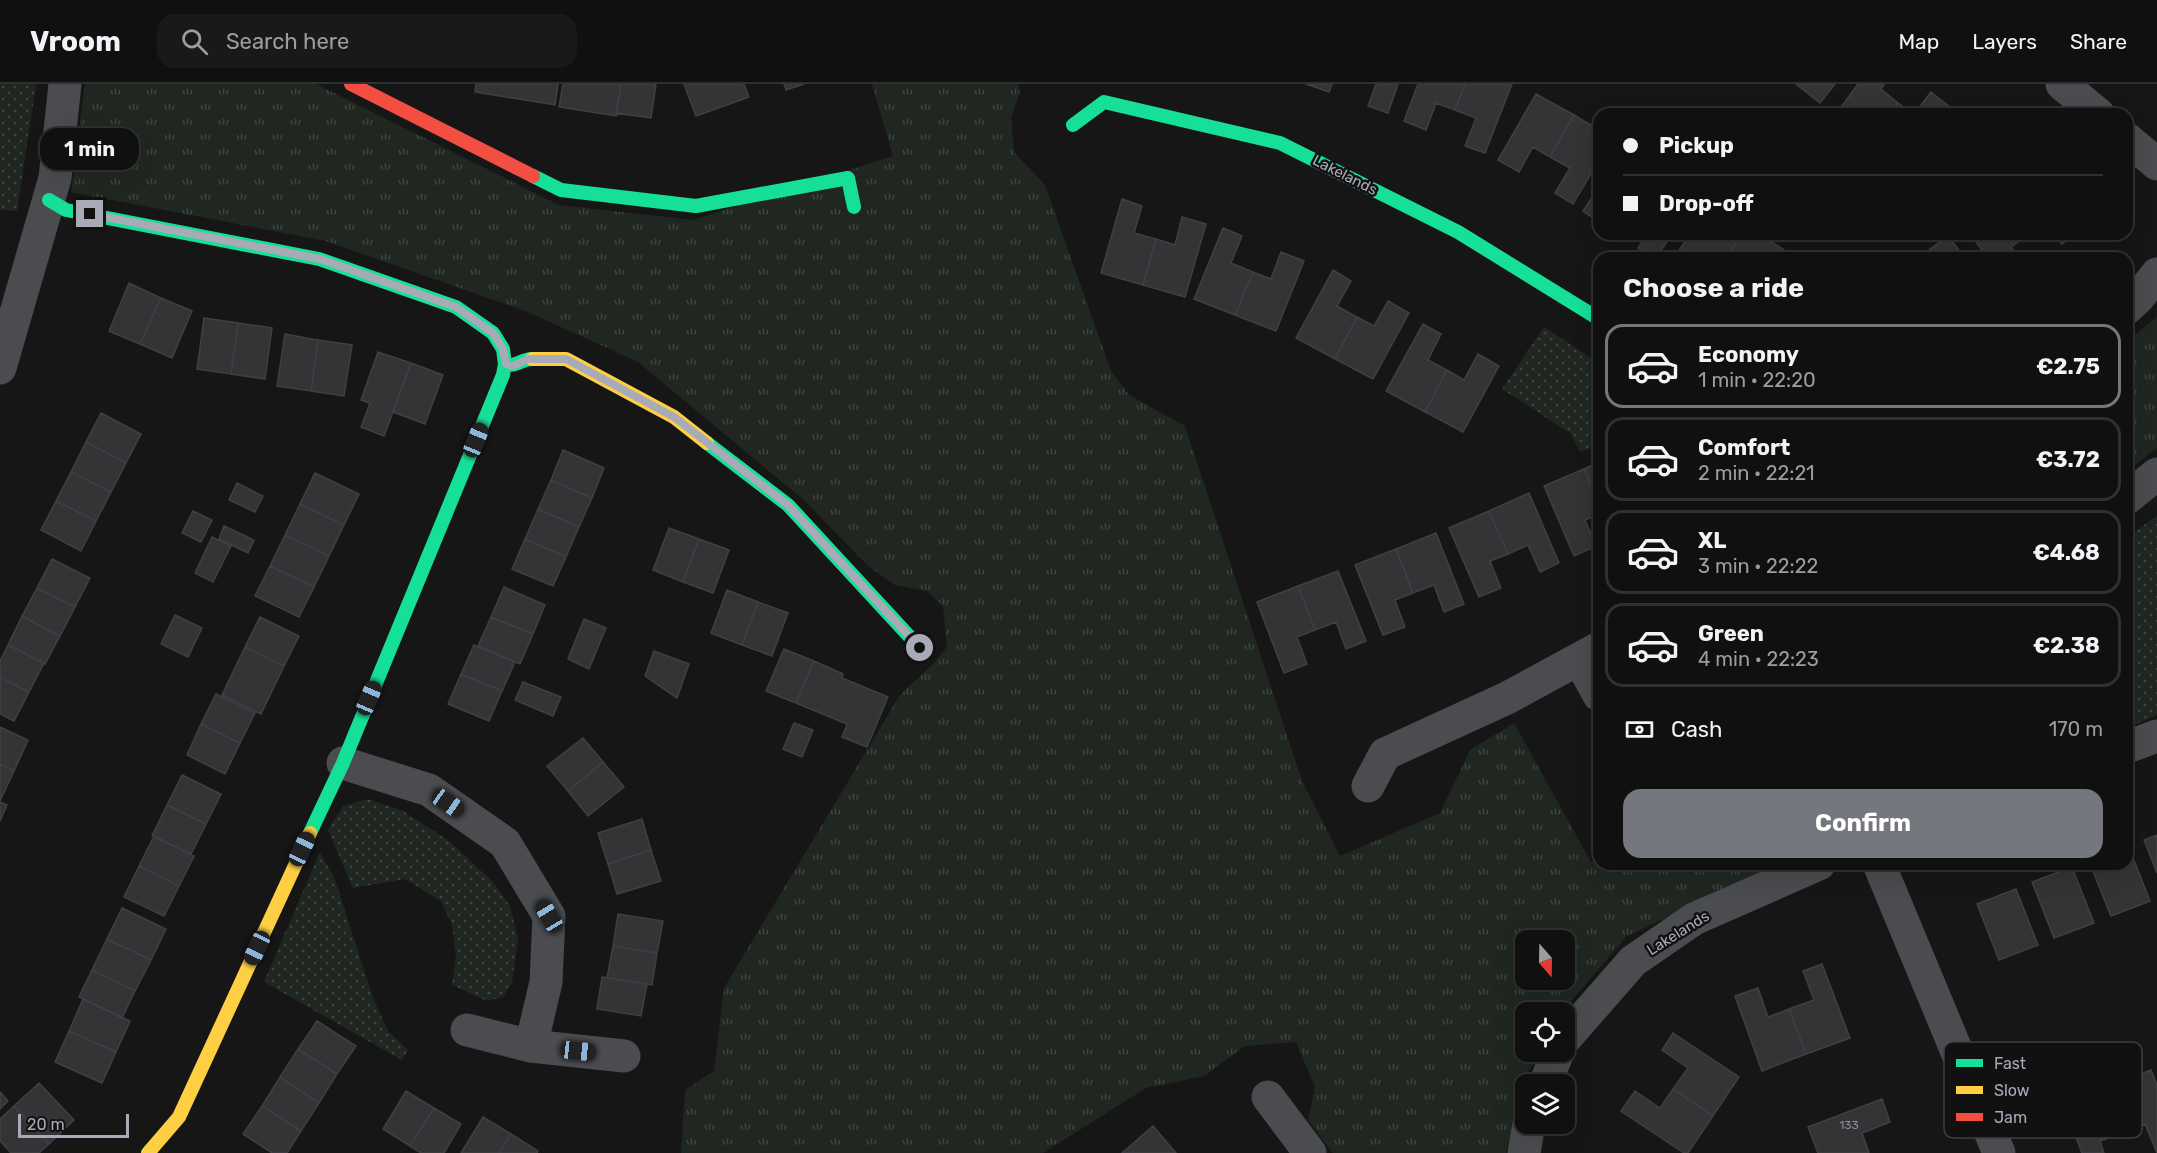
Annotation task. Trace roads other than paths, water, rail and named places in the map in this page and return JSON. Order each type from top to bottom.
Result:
[{"type":"street","points":[[0,368],[50,200],[55,178],[65,84]]},
{"type":"street","points":[[351,84],[561,190],[696,206],[848,178],[854,207]]},
{"type":"street","points":[[2062,84],[2091,108]]},
{"type":"street","name":"Lakelands","points":[[1073,124],[1104,102],[1280,143],[1458,232],[1593,315]]},
{"type":"street","points":[[2133,144],[2157,164]]},
{"type":"street","points":[[50,200],[66,210],[320,259],[456,307],[493,333],[503,349],[506,364],[343,763],[179,1117],[148,1153]]},
{"type":"street","points":[[2133,303],[2157,274]]},
{"type":"street","points":[[506,364],[513,366],[528,359],[566,359],[674,417],[788,505],[920,648]]},
{"type":"street","points":[[2133,493],[2157,474]]},
{"type":"street","points":[[1368,786],[1385,754],[1507,698],[1589,653],[1593,670]]},
{"type":"street","points":[[2133,745],[2157,736]]},
{"type":"street","points":[[343,763],[429,790],[505,843],[549,916],[546,982],[531,1046]]},
{"type":"street","name":"Lakelands","points":[[1575,1028],[1633,962],[1694,919],[1805,870]]},
{"type":"street","points":[[1881,870],[1953,1042]]},
{"type":"street","points":[[467,1030],[531,1046],[624,1056]]},
{"type":"street","points":[[1268,1097],[1310,1153]]},
{"type":"street","points":[[1524,1153],[1527,1134]]},
{"type":"street","points":[[1993,1138],[1999,1153]]}]
